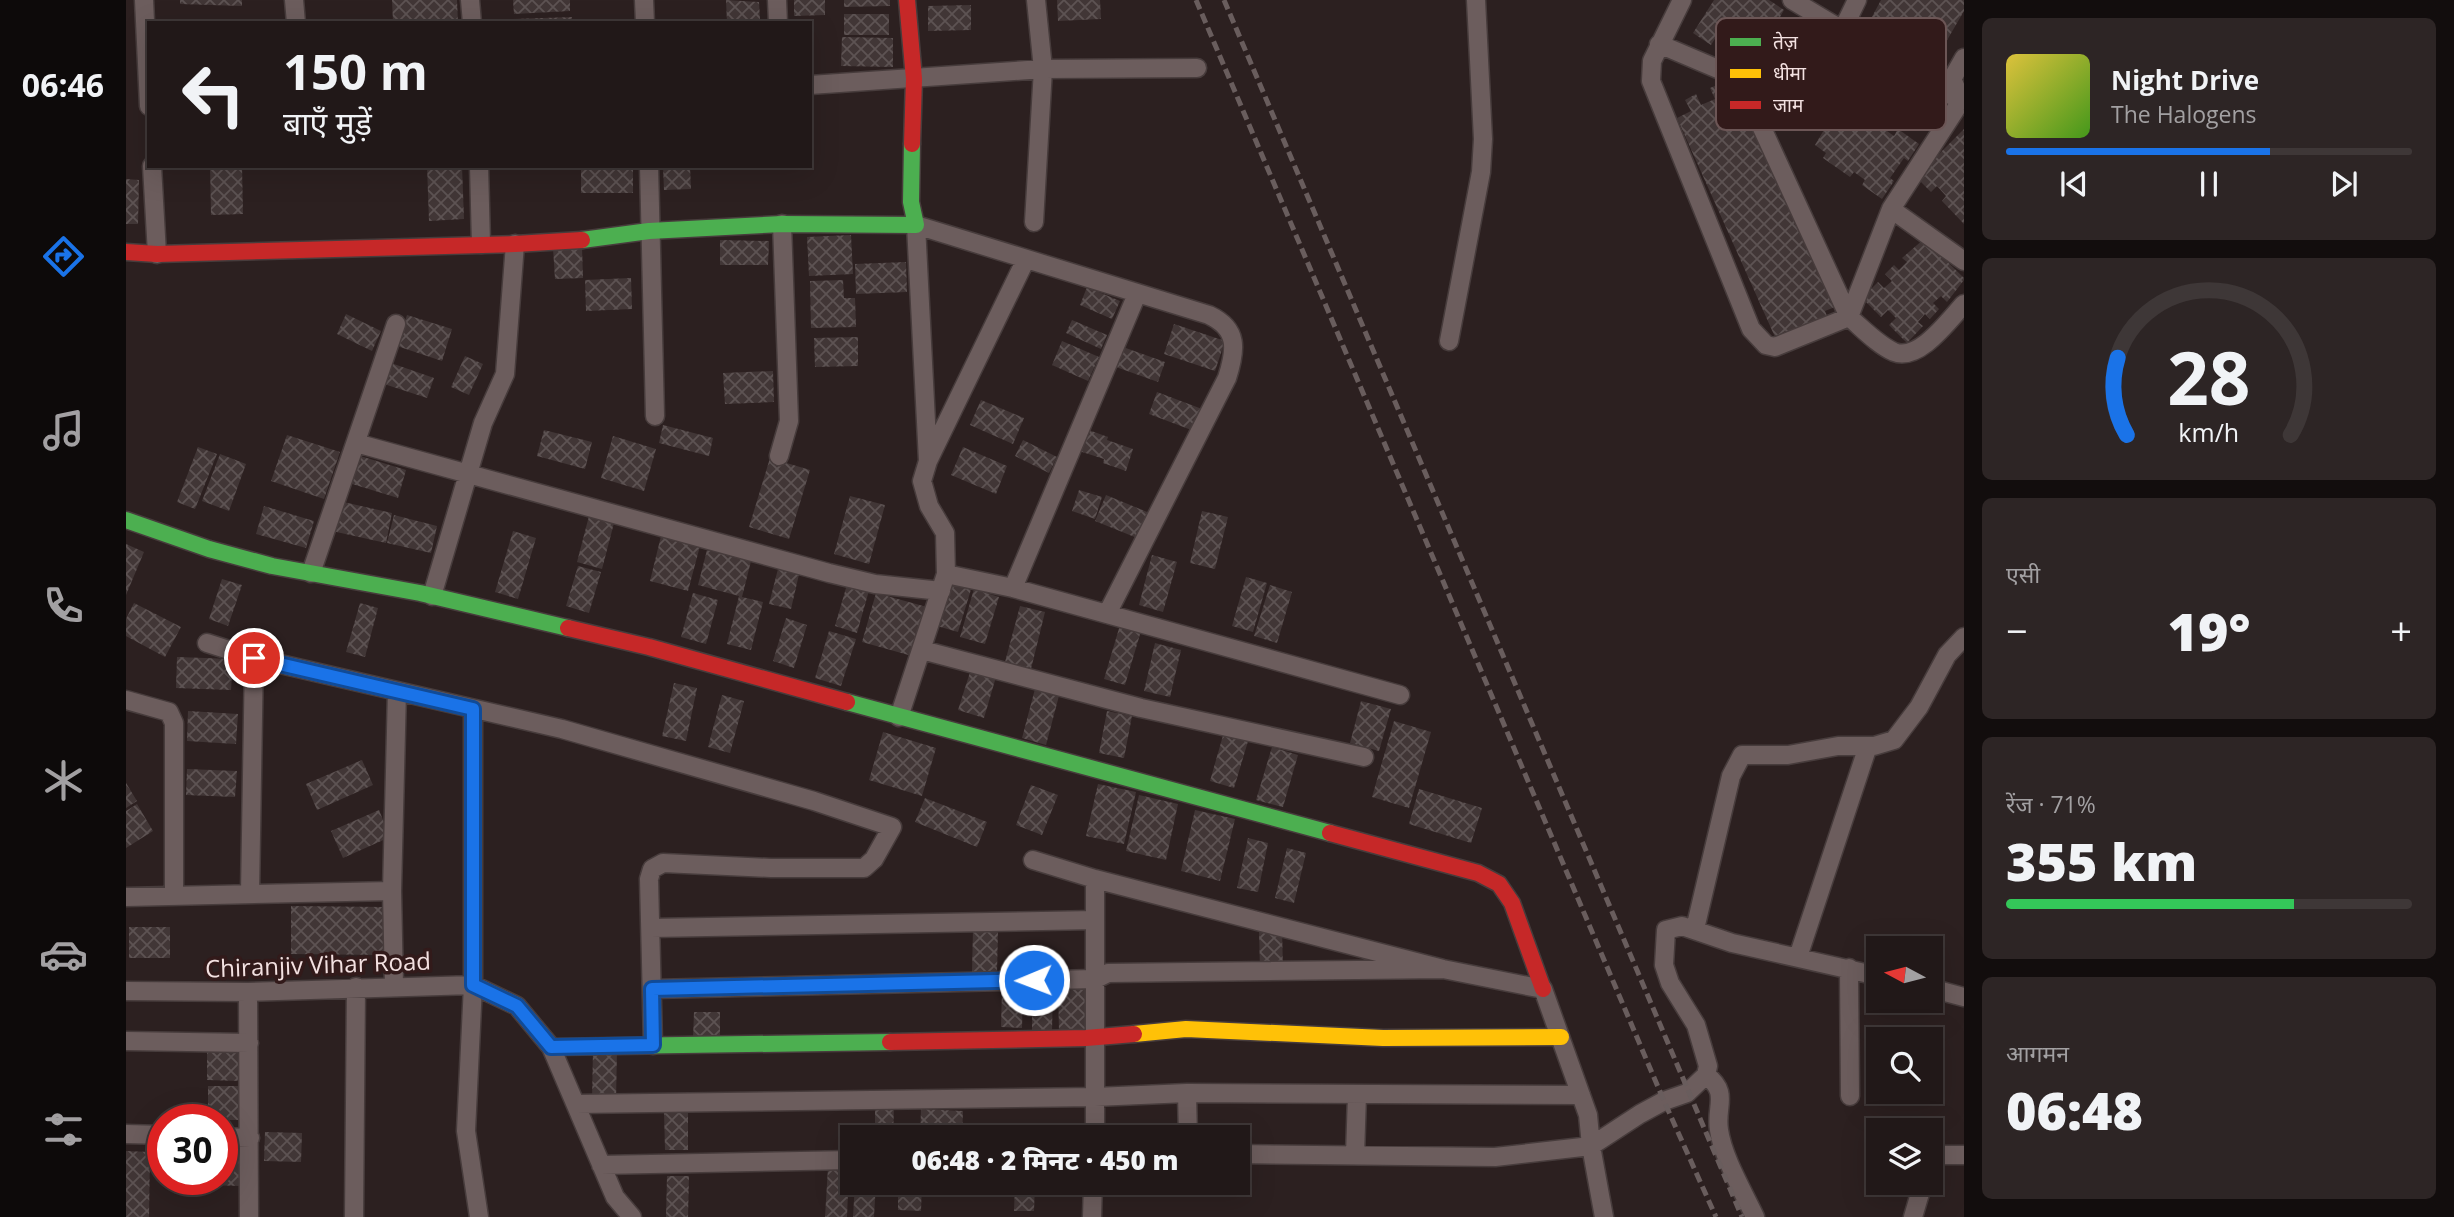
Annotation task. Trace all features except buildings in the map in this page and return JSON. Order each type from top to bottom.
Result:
[{"type":"street","points":[[144,0],[147,52]]},
{"type":"street","points":[[294,0],[296,21]]},
{"type":"street","points":[[470,0],[472,21]]},
{"type":"street","points":[[644,0],[645,21]]},
{"type":"street","points":[[777,0],[778,21]]},
{"type":"street","points":[[908,0],[914,79],[911,202],[916,225],[929,461]]},
{"type":"street","points":[[1034,222],[1042,69],[1036,0]]},
{"type":"street","points":[[1449,341],[1481,173],[1483,138],[1476,0]]},
{"type":"street","points":[[1682,0],[1652,61],[1651,81],[1751,328],[1766,345],[1775,347],[1849,317],[1891,209],[1944,130]]},
{"type":"street","points":[[1792,0],[1824,18]]},
{"type":"street","points":[[1848,18],[1857,0]]},
{"type":"street","points":[[1659,44],[1716,68]]},
{"type":"street","points":[[1963,102],[1952,79],[1964,58]]},
{"type":"street","points":[[812,85],[1042,69],[1197,68]]},
{"type":"street","points":[[1946,92],[1963,102]]},
{"type":"street","points":[[1946,127],[1963,102]]},
{"type":"street","points":[[1763,130],[1849,317],[1895,352],[1907,352],[1923,347],[1964,304]]},
{"type":"street","points":[[152,168],[156,254]]},
{"type":"street","points":[[479,168],[481,244]]},
{"type":"street","points":[[649,168],[655,416]]},
{"type":"street","points":[[1891,209],[1964,261]]},
{"type":"street","points":[[779,456],[789,421],[782,224]]},
{"type":"street","points":[[126,252],[156,254],[515,244],[592,240],[649,231],[782,224],[916,225],[1209,315],[1223,322],[1233,341],[1234,356],[1227,378],[1107,614]]},
{"type":"street","points":[[432,596],[483,424],[505,374],[515,244]]},
{"type":"street","points":[[899,717],[944,583],[945,533],[929,506],[922,481],[929,461],[1026,259]]},
{"type":"street","points":[[1013,588],[1137,293]]},
{"type":"street","points":[[311,573],[396,324]]},
{"type":"street","points":[[356,443],[829,573],[875,584],[944,583],[1013,588],[1400,695]]},
{"type":"street","points":[[126,520],[209,549],[272,566],[432,596],[649,647],[1478,873],[1499,884],[1512,903],[1588,1115],[1604,1217]]},
{"type":"street","points":[[1695,929],[1731,776],[1742,755],[1788,755],[1838,746],[1867,746],[1894,740],[1919,707],[1947,654],[1964,636]]},
{"type":"street","points":[[207,643],[254,658],[613,743],[814,801],[892,827],[874,859],[864,868],[771,868],[663,863],[652,869],[649,879],[653,1045]]},
{"type":"street","points":[[922,650],[1141,708],[1364,757]]},
{"type":"street","points":[[250,893],[254,658]]},
{"type":"street","points":[[394,986],[392,891],[397,691]]},
{"type":"street","points":[[126,700],[169,712],[174,723],[174,895]]},
{"type":"street","points":[[473,709],[473,985],[466,1131],[479,1217]]},
{"type":"street","points":[[1798,957],[1867,746]]},
{"type":"street","points":[[1033,860],[1095,879],[1443,969],[1543,989]]},
{"type":"street","points":[[1095,879],[1095,1125]]},
{"type":"street","points":[[126,897],[392,891]]},
{"type":"street","points":[[651,928],[1096,920]]},
{"type":"street","points":[[1250,1154],[1495,1157],[1591,1146],[1640,1114],[1687,1093],[1706,1075],[1708,1066],[1696,1024],[1670,984],[1664,965],[1665,930],[1682,926],[1732,943],[1866,972]]},
{"type":"street","points":[[1849,968],[1850,1096]]},
{"type":"street","points":[[652,989],[1096,979],[1108,973],[1443,969]]},
{"type":"street","name":"Chiranjiv Vihar Road","points":[[126,991],[248,992],[473,985],[517,1006],[551,1047],[615,1197],[632,1217]]},
{"type":"street","points":[[354,1217],[356,987]]},
{"type":"street","points":[[1943,991],[1964,997]]},
{"type":"street","points":[[248,992],[249,1217]]},
{"type":"street","points":[[551,1047],[1096,1037],[1186,1029],[1384,1038],[1561,1038]]},
{"type":"street","points":[[126,1041],[249,1043]]},
{"type":"street","points":[[1706,1075],[1714,1081],[1721,1094],[1719,1131],[1730,1163],[1755,1217]]},
{"type":"street","points":[[576,1104],[1095,1097],[1187,1093],[1581,1095]]},
{"type":"street","points":[[1187,1093],[1188,1125]]},
{"type":"street","points":[[1355,1156],[1357,1095]]},
{"type":"street","points":[[126,1134],[147,1135]]},
{"type":"street","points":[[238,1138],[250,1138]]},
{"type":"street","points":[[1943,1155],[1964,1155]]},
{"type":"street","points":[[601,1165],[840,1160]]},
{"type":"street","points":[[1092,1217],[1093,1195]]},
{"type":"street","points":[[1913,1217],[1919,1195]]},
{"type":"railway","points":[[1196,0],[1664,1101],[1716,1217]]},
{"type":"railway","points":[[1224,0],[1742,1217]]},
{"type":"traffic: fast","points":[[582,240],[649,231],[782,224],[916,225],[911,202],[912,144]]},
{"type":"traffic: fast","points":[[126,520],[209,549],[272,566],[420,593],[568,628]]},
{"type":"traffic: fast","points":[[847,702],[1330,833]]},
{"type":"traffic: fast","points":[[551,1047],[890,1042]]},
{"type":"traffic: slow","points":[[1134,1034],[1186,1029],[1383,1038],[1561,1037]]},
{"type":"traffic: jam","points":[[907,0],[914,79],[912,144]]},
{"type":"traffic: jam","points":[[126,252],[157,254],[582,240]]},
{"type":"traffic: jam","points":[[568,628],[649,647],[847,702]]},
{"type":"traffic: jam","points":[[1330,833],[1478,873],[1499,884],[1512,903],[1543,989]]},
{"type":"traffic: jam","points":[[890,1042],[1086,1038],[1134,1034]]},
{"type":"route","points":[[254,658],[473,709],[473,985],[517,1006],[551,1047],[653,1045],[652,989],[1034,980]]}]
